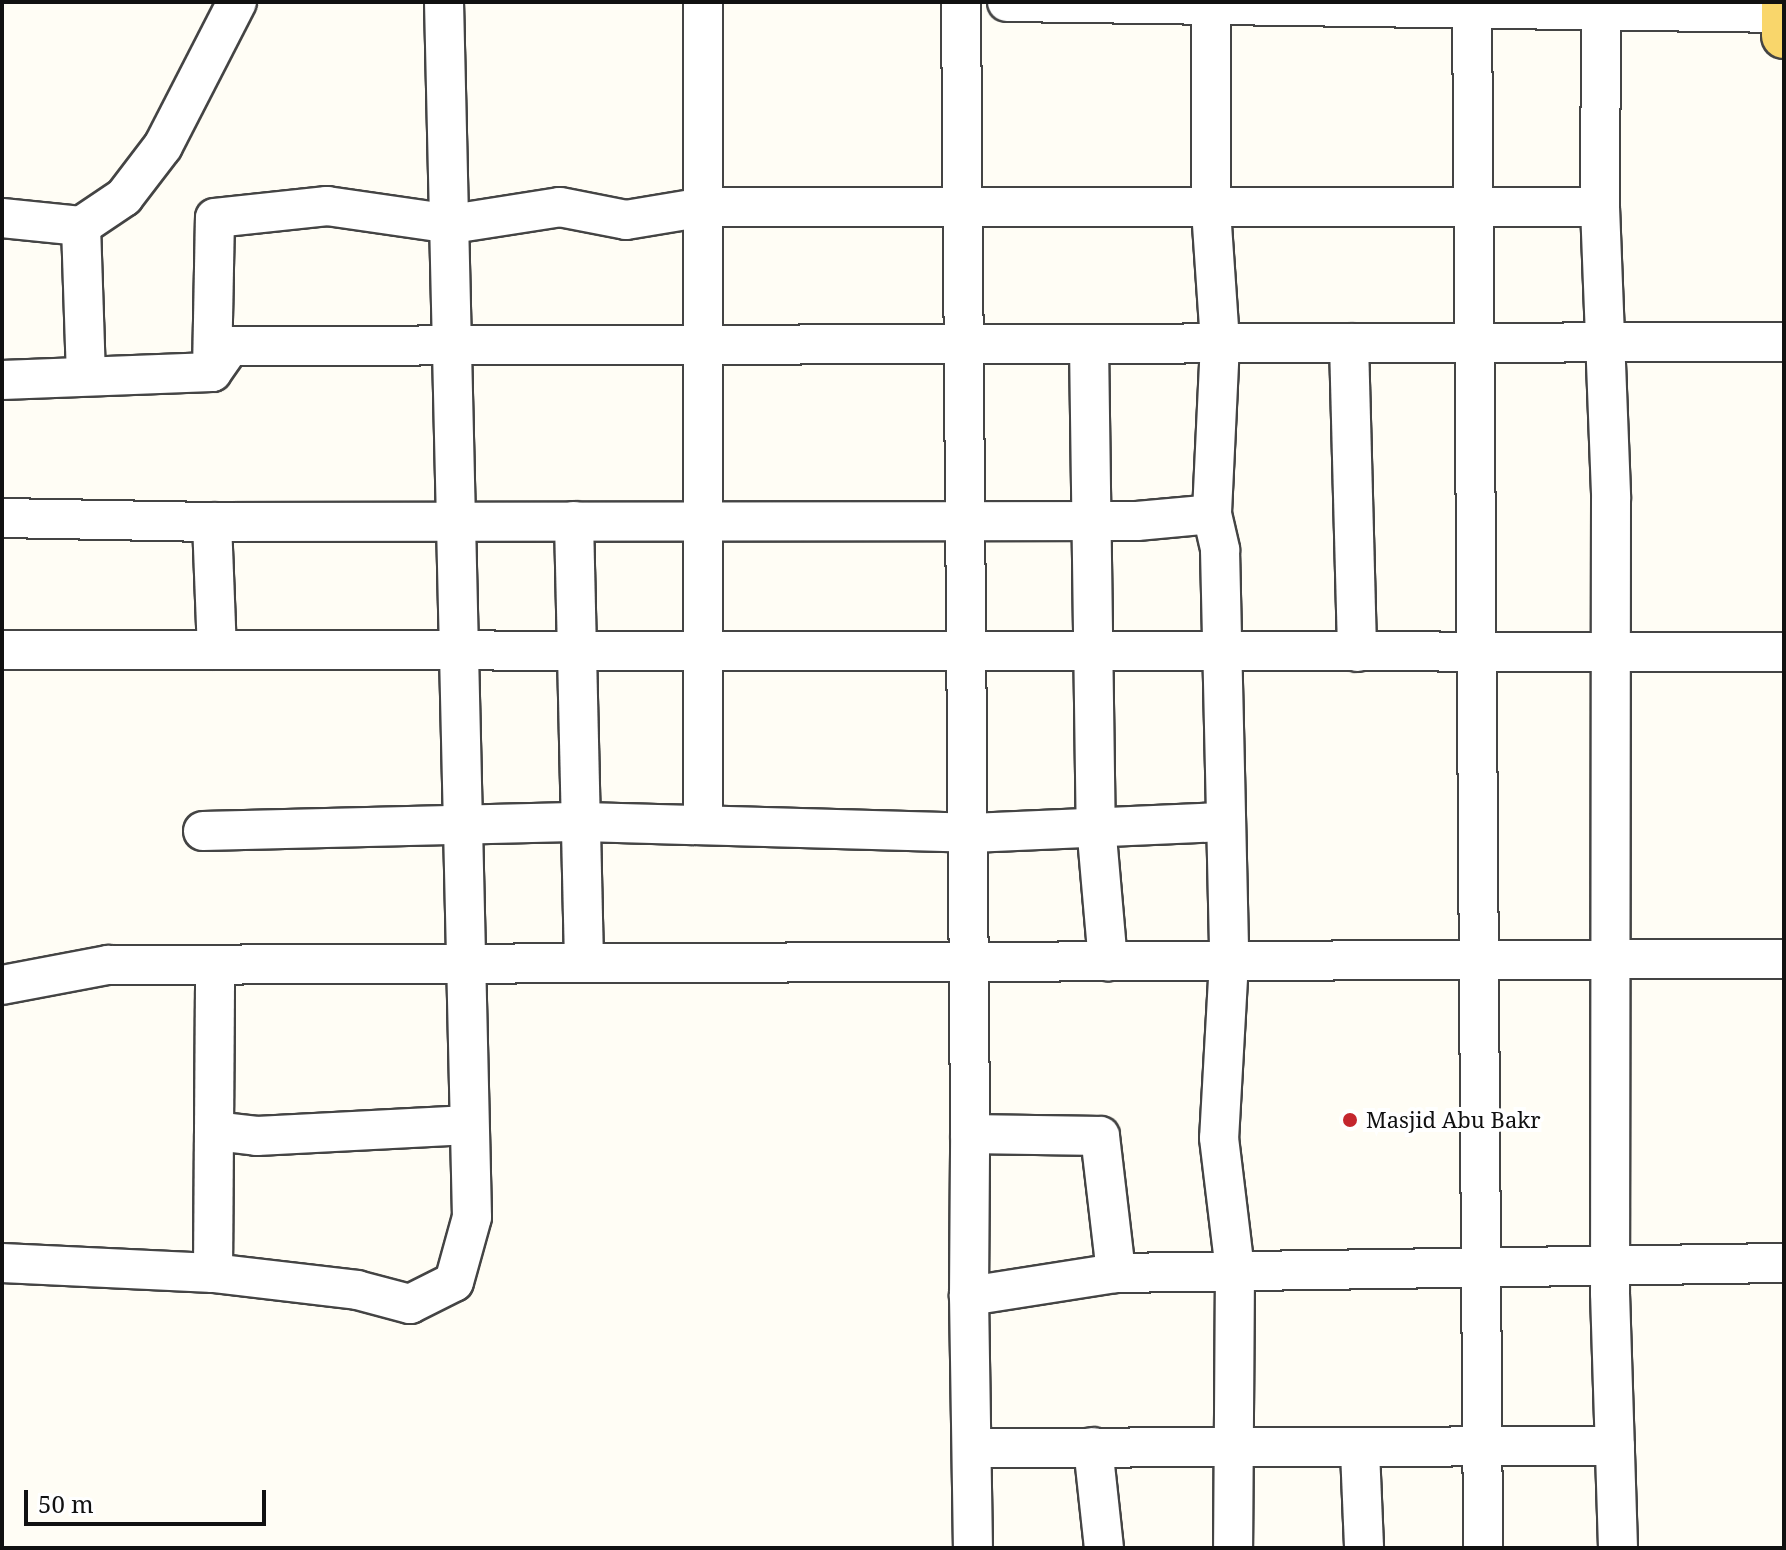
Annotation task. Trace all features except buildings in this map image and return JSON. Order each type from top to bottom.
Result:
[{"type":"main road","points":[[1784,2],[1784,36]]},
{"type":"street","points":[[2,218],[81,226],[124,197],[163,146],[237,2]]},
{"type":"street","points":[[2,1263],[213,1273],[357,1290],[410,1304],[454,1282],[472,1217],[454,521],[456,346],[444,2]]},
{"type":"street","points":[[703,2],[702,521],[707,651],[703,824]]},
{"type":"street","points":[[961,2],[962,344],[971,651],[969,1296],[974,1448],[973,1548]]},
{"type":"street","points":[[1007,2],[1602,6],[1784,13]]},
{"type":"street","points":[[1211,3],[1211,210],[1220,343],[1212,514],[1222,652],[1222,822],[1229,961],[1219,1138],[1235,1271],[1233,1548]]},
{"type":"street","points":[[1472,5],[1483,1548]]},
{"type":"street","points":[[1602,6],[1600,207],[1609,342],[1614,960],[1610,1266],[1618,1548]]},
{"type":"street","points":[[212,372],[215,218],[327,206],[452,224],[560,207],[626,220],[704,207],[961,213],[1472,205],[1600,207]]},
{"type":"street","points":[[81,226],[86,373]]},
{"type":"street","points":[[212,372],[230,346],[1784,342]]},
{"type":"street","points":[[1349,343],[1357,652]]},
{"type":"street","points":[[1089,344],[1097,651],[1096,825],[1108,961]]},
{"type":"street","points":[[2,380],[86,373],[212,372]]},
{"type":"street","points":[[2,518],[212,522],[702,521],[968,520],[1212,514]]},
{"type":"street","points":[[574,521],[584,963]]},
{"type":"street","points":[[212,522],[217,650]]},
{"type":"street","points":[[2,650],[1784,652]]},
{"type":"street","points":[[203,831],[583,822],[971,833],[1096,825],[1222,822]]},
{"type":"street","points":[[2,985],[108,965],[1784,959]]},
{"type":"street","points":[[213,1273],[215,965]]},
{"type":"street","points":[[215,1131],[257,1136],[469,1125]]},
{"type":"street","points":[[970,1134],[1100,1136],[1116,1273]]},
{"type":"street","points":[[969,1296],[1116,1273],[1480,1270],[1784,1263]]},
{"type":"street","points":[[974,1448],[1360,1451],[1615,1446]]},
{"type":"street","points":[[1093,1447],[1104,1548]]},
{"type":"street","points":[[1360,1451],[1364,1548]]},
{"type":"place","name":"Masjid Abu Bakr","points":[[1350,1120]]}]
